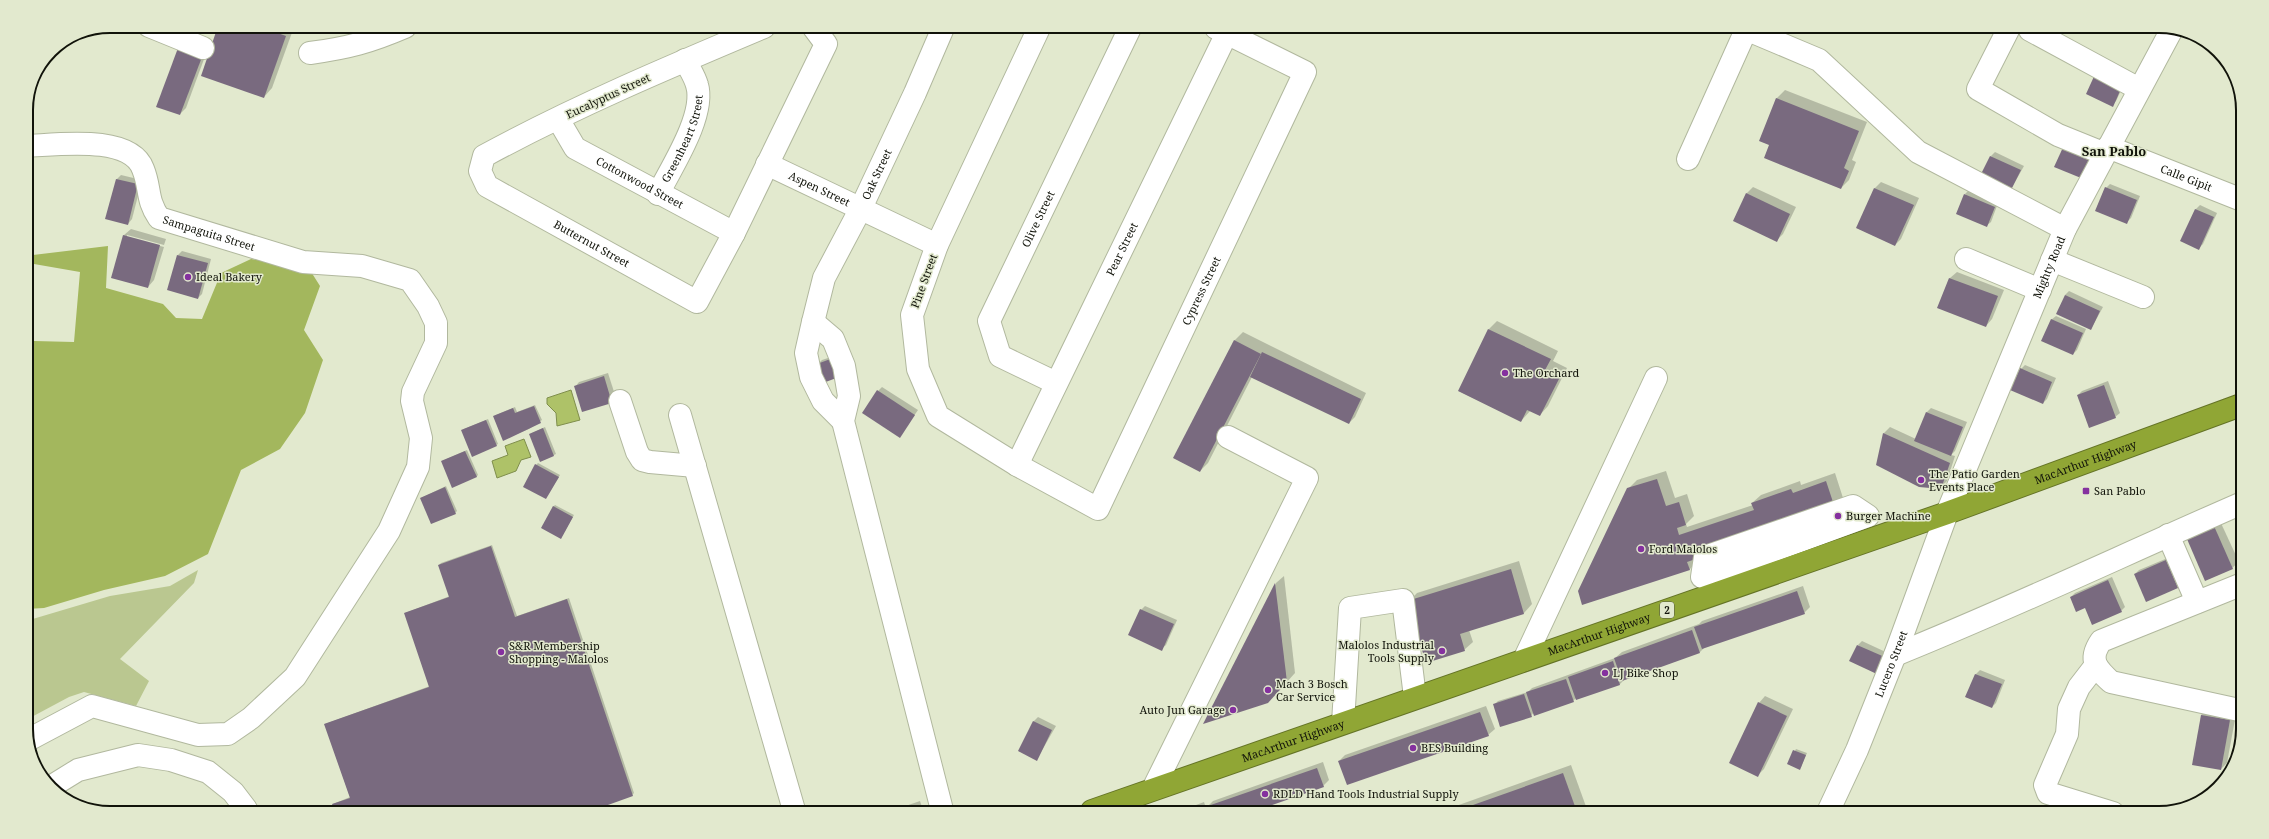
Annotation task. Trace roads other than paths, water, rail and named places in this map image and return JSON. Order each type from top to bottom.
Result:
[{"type":"highway","name":"MacArthur Highway","points":[[1106,806],[1415,697],[1947,514],[2236,407]]},
{"type":"street","points":[[166,33],[203,48]]},
{"type":"street","points":[[310,53],[344,48],[369,42],[391,33]]},
{"type":"street","name":"Eucalyptus Street","points":[[487,186],[480,171],[484,156],[558,119],[685,60],[750,33]]},
{"type":"street","points":[[734,234],[826,44],[818,33]]},
{"type":"street","name":"Oak Street","points":[[843,421],[823,401],[812,377],[806,353],[824,278],[861,208],[915,93],[941,33]]},
{"type":"street","name":"Pine Street","points":[[1037,33],[937,245],[912,315],[918,369],[938,416],[1017,465],[1098,509]]},
{"type":"street","name":"Olive Street","points":[[1056,383],[1000,356],[989,321],[1128,33]]},
{"type":"street","name":"Pear Street","points":[[1017,465],[1221,33]]},
{"type":"street","name":"Cypress Street","points":[[1098,509],[1305,72],[1226,33]]},
{"type":"street","points":[[1688,159],[1746,33]]},
{"type":"street","points":[[1754,33],[1818,60],[1918,152],[2065,229]]},
{"type":"street","name":"Calle Gipit","points":[[2006,33],[1978,89],[2058,135],[2107,151],[2236,198]]},
{"type":"street","points":[[2036,33],[2139,89]]},
{"type":"street","name":"Mighty Road","points":[[1947,514],[2065,229],[2169,34]]},
{"type":"street","name":"Greenheart Street","points":[[658,194],[693,126],[697,106],[698,86],[685,60]]},
{"type":"street","name":"Cottonwood Street","points":[[558,119],[575,148],[734,234]]},
{"type":"street","name":"Sampaguita Street","points":[[33,146],[104,144],[128,152],[143,168],[151,206],[159,218],[303,262],[362,266],[410,280],[428,306],[436,323],[436,343],[413,392],[412,401],[421,438],[418,467],[389,531],[295,677],[251,718],[228,734],[198,735],[92,706],[33,737]]},
{"type":"street","name":"Aspen Street","points":[[767,164],[937,245]]},
{"type":"street","name":"Butternut Street","points":[[487,186],[697,302],[734,234]]},
{"type":"street","points":[[1966,259],[2040,290]]},
{"type":"street","points":[[2052,260],[2143,298]]},
{"type":"street","points":[[813,322],[834,339],[844,366],[849,396],[843,421],[941,806]]},
{"type":"street","points":[[1524,660],[1656,378]]},
{"type":"street","points":[[620,401],[637,452],[642,460],[695,466]]},
{"type":"street","points":[[680,415],[793,806]]},
{"type":"street","points":[[1153,789],[1307,478],[1228,437]]},
{"type":"street","points":[[1853,506],[1868,516],[1788,545],[1745,561],[1702,576],[1705,557],[1853,506]]},
{"type":"street","points":[[1896,655],[1982,621],[2168,535],[2236,506]]},
{"type":"street","name":"Lucero Street","points":[[1831,806],[1857,750],[1896,655],[1947,514]]},
{"type":"street","points":[[2168,535],[2197,602]]},
{"type":"street","points":[[1788,545],[1797,566]]},
{"type":"street","points":[[2236,587],[2101,641],[2095,650],[2094,661],[2111,682],[2236,709]]},
{"type":"street","points":[[1343,723],[1350,608],[1403,600],[1415,697]]},
{"type":"street","points":[[2090,806],[2048,793],[2045,785],[2067,734],[2069,709],[2078,687],[2096,665]]},
{"type":"street","points":[[56,784],[78,770],[138,755],[171,760],[208,772],[233,792],[244,806]]},
{"type":"place","name":"Ideal Bakery","points":[[188,277]]},
{"type":"place","name":"The Orchard","points":[[1505,373]]},
{"type":"place","name":"The Patio Garden Events Place","points":[[1921,480]]},
{"type":"place","name":"San Pablo","points":[[2086,491]]},
{"type":"place","name":"Burger Machine","points":[[1838,516]]},
{"type":"place","name":"Ford Malolos","points":[[1641,549]]},
{"type":"place","name":"Malolos Industrial Tools Supply","points":[[1442,651]]},
{"type":"place","name":"S&R Membership Shopping - Malolos","points":[[501,652]]},
{"type":"place","name":"LJ Bike Shop","points":[[1605,673]]},
{"type":"place","name":"Mach 3 Bosch Car Service","points":[[1268,690]]},
{"type":"place","name":"Auto Jun Garage","points":[[1233,710]]},
{"type":"place","name":"BES Building","points":[[1413,748]]},
{"type":"place","name":"RDLD Hand Tools Industrial Supply","points":[[1265,794]]},
{"type":"district","name":"San Pablo","points":[[2114,151]]}]
